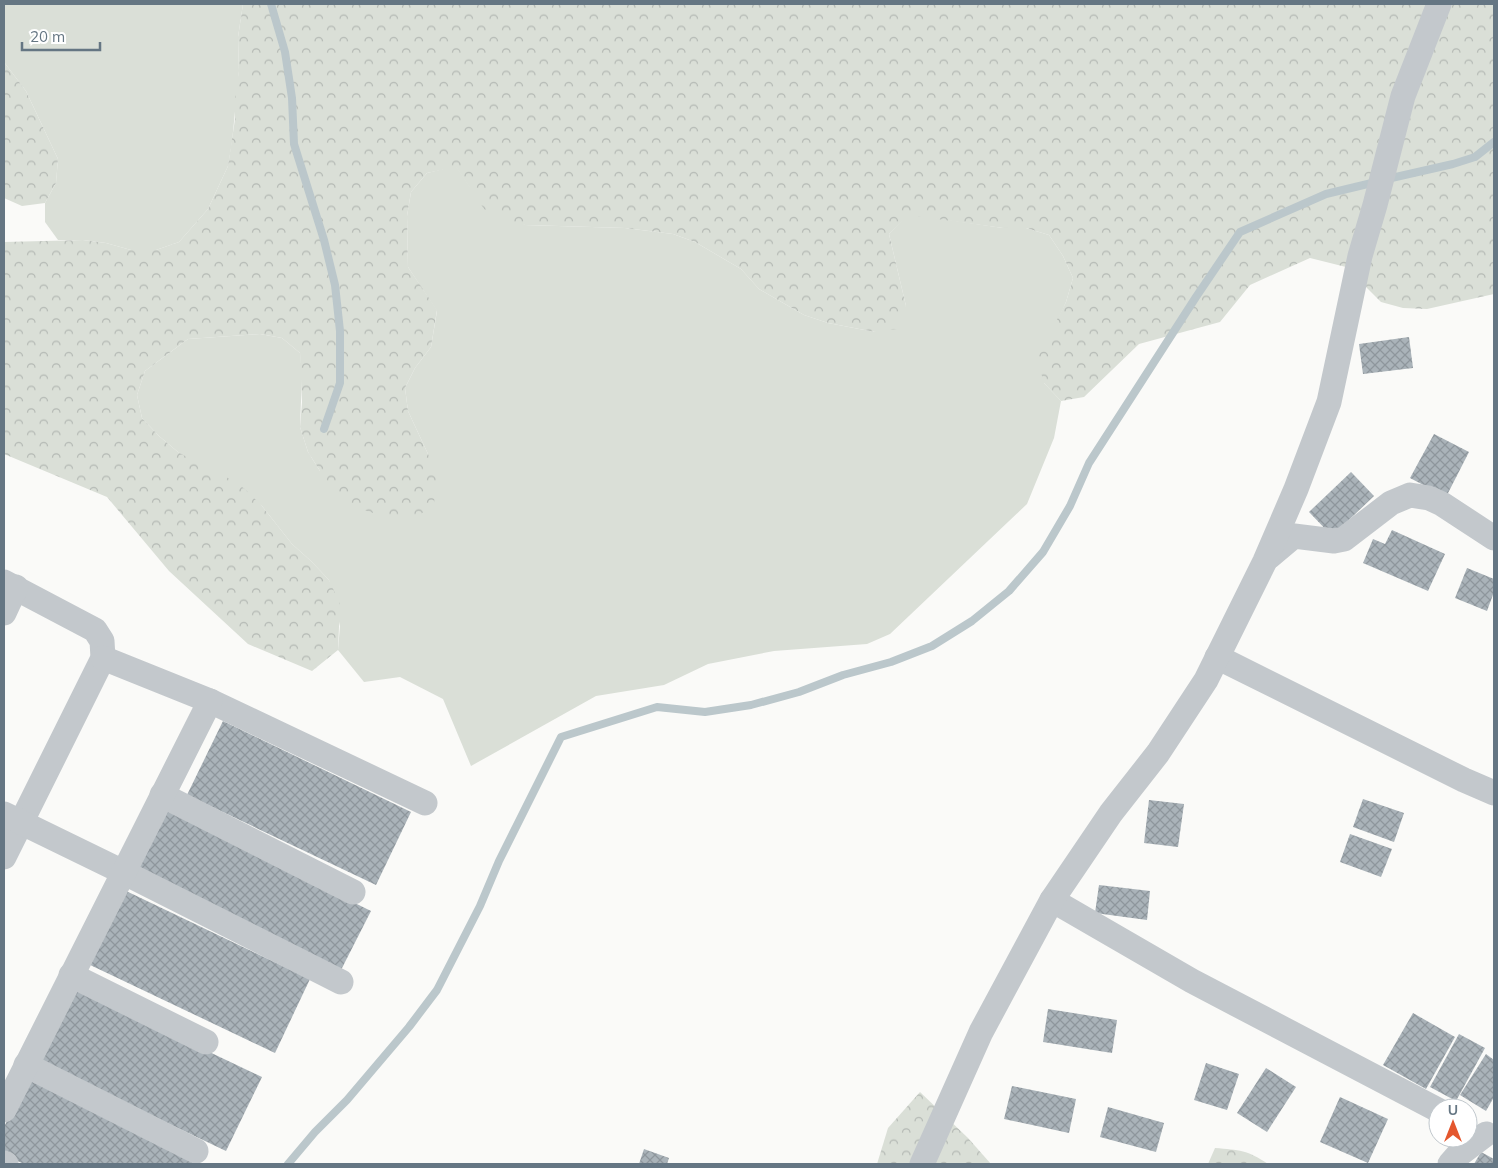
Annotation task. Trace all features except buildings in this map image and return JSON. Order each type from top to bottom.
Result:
[{"type":"street","points":[[922,1164],[981,1032],[1052,900],[1111,812],[1158,753],[1206,680],[1265,561],[1296,489],[1329,402],[1360,256],[1403,96],[1439,4]]},
{"type":"street","points":[[1265,561],[1294,536],[1334,541],[1344,539],[1391,503],[1410,495],[1429,498],[1442,504],[1494,538]]},
{"type":"street","points":[[4,613],[10,585],[95,630],[102,642],[103,658],[13,819],[4,857]]},
{"type":"street","points":[[1217,657],[1464,780],[1494,793]]},
{"type":"street","points":[[103,658],[210,701],[425,803]]},
{"type":"street","points":[[4,1110],[210,701]]},
{"type":"street","points":[[162,794],[353,892]]},
{"type":"street","points":[[13,819],[341,982]]},
{"type":"street","points":[[1052,900],[1192,982],[1428,1105]]},
{"type":"street","points":[[71,975],[206,1042]]},
{"type":"street","points":[[26,1065],[196,1151]]},
{"type":"street","points":[[1450,1164],[1483,1133]]},
{"type":"green space","points":[[4,4],[243,4],[238,37],[239,71],[228,166],[208,209],[179,242],[156,250],[131,250],[106,243],[83,240],[58,240],[45,222],[45,203],[56,183],[58,159],[26,91],[4,62]]},
{"type":"green space","points":[[243,4],[1494,4],[1494,294],[1427,309],[1403,308],[1381,302],[1346,267],[1310,258],[1250,285],[1220,322],[1139,344],[1084,397],[1061,401],[1044,383],[1037,359],[1066,302],[1073,278],[1063,256],[1049,235],[1026,228],[1003,228],[908,215],[889,234],[906,306],[898,329],[875,332],[828,323],[804,315],[759,289],[741,269],[695,242],[673,234],[625,228],[525,225],[503,221],[484,209],[456,167],[427,173],[411,192],[407,216],[408,267],[437,310],[431,347],[415,368],[405,388],[408,411],[428,454],[437,479],[434,503],[415,519],[383,516],[357,508],[335,493],[308,452],[300,427],[302,402],[300,353],[282,338],[260,334],[188,339],[145,371],[137,395],[142,418],[159,436],[178,452],[225,476],[245,489],[262,506],[292,544],[329,580],[340,604],[338,650],[312,671],[248,644],[169,571],[107,497],[4,454],[4,242],[83,240],[106,243],[131,250],[156,250],[179,242],[208,209],[228,166],[235,119],[235,95],[239,71],[238,37]]},
{"type":"green space","points":[[4,62],[26,91],[58,159],[56,183],[45,203],[22,206],[4,198]]},
{"type":"green space","points":[[456,166],[470,187],[525,225],[625,228],[673,234],[695,242],[741,269],[759,289],[804,315],[828,323],[875,332],[906,306],[889,234],[908,214],[1003,228],[1026,228],[1049,235],[1063,256],[1073,278],[1066,302],[1056,324],[1044,383],[1061,401],[1054,438],[1027,504],[890,634],[867,644],[774,651],[708,664],[664,685],[596,696],[471,766],[443,699],[400,677],[364,682],[338,650],[340,626],[329,580],[292,544],[262,506],[178,452],[159,436],[142,418],[137,395],[145,371],[188,339],[260,334],[282,338],[300,353],[302,375],[300,427],[308,452],[320,471],[428,454],[408,411],[405,388],[415,368],[431,347],[437,311],[408,267],[407,216],[411,192],[427,173]]},
{"type":"green space","points":[[920,1092],[968,1138],[991,1164],[877,1164],[888,1128]]},
{"type":"green space","points":[[1215,1148],[1243,1152],[1255,1156],[1268,1164],[1208,1164]]},
{"type":"waterway","points":[[271,4],[285,52],[292,98],[294,144],[324,240],[335,285],[340,331],[340,383],[324,429]]},
{"type":"waterway","points":[[1387,179],[1475,157],[1494,142]]},
{"type":"waterway","points":[[288,1164],[315,1132],[347,1100],[409,1027],[437,990],[480,906],[499,861],[561,737],[657,707],[705,712],[751,705],[799,692],[843,675],[891,662],[932,646],[972,621],[1009,591],[1043,552],[1070,506],[1089,463],[1240,232],[1326,194],[1376,182]]}]
